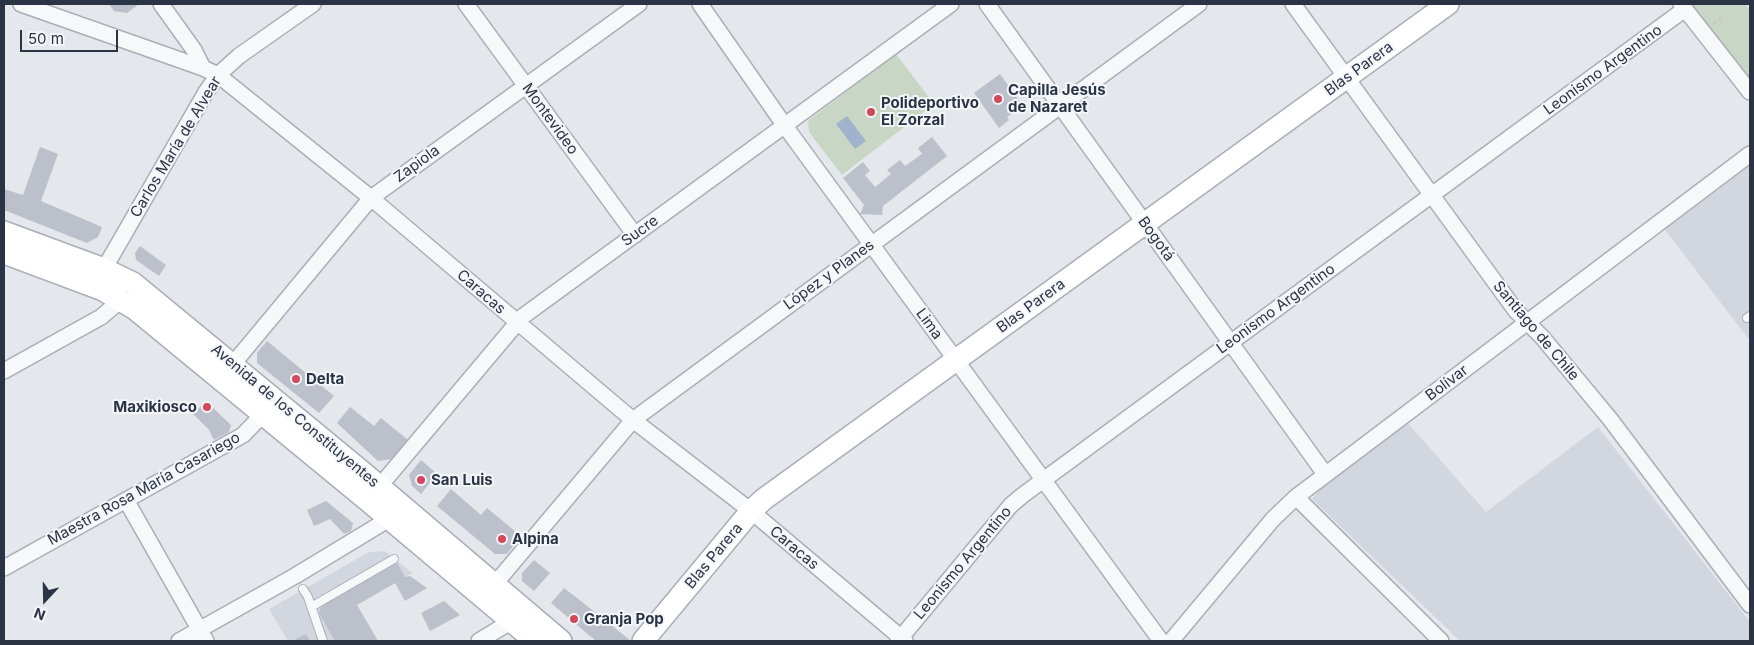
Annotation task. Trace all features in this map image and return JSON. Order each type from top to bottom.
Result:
[{"type":"main road","name":"Blas Parera","points":[[643,641],[751,511],[764,499],[1448,4]]},
{"type":"main road","name":"Avenida de los Constituyentes","points":[[4,232],[104,268],[133,283],[233,364],[270,407]]},
{"type":"main road","name":"Avenida de los Constituyentes","points":[[4,252],[94,286],[121,300],[270,407],[395,512],[535,641]]},
{"type":"main road","name":"Avenida de los Constituyentes","points":[[395,512],[494,585],[561,641]]},
{"type":"street","name":"Caracas","points":[[21,4],[218,75],[371,198],[633,420],[751,511],[902,640]]},
{"type":"street","points":[[160,4],[194,50],[203,68]]},
{"type":"street","name":"Carlos María de Alvear","points":[[104,268],[206,92],[218,75],[240,56],[313,4]]},
{"type":"street","name":"Montevideo","points":[[466,4],[635,235]]},
{"type":"street","name":"Zapiola","points":[[233,364],[371,198],[639,4]]},
{"type":"street","name":"Lima","points":[[700,4],[785,126],[1161,641]]},
{"type":"street","name":"Sucre","points":[[373,493],[516,322],[951,4]]},
{"type":"street","name":"Bogotá","points":[[987,4],[1325,474]]},
{"type":"street","name":"López y Planes","points":[[494,585],[633,420],[1199,4]]},
{"type":"street","name":"Santiago de Chile","points":[[1293,4],[1516,311],[1542,337],[1610,419],[1750,605]]},
{"type":"street","points":[[1683,7],[1750,92]]},
{"type":"street","name":"Leonismo Argentino","points":[[902,640],[1011,505],[1043,479],[1432,195],[1683,7]]},
{"type":"street","name":"Bolívar","points":[[1171,641],[1273,519],[1296,497],[1750,154]]},
{"type":"street","points":[[4,371],[101,317],[121,300]]},
{"type":"street","name":"Maestra Rosa María Casariego","points":[[4,568],[243,435],[270,407]]},
{"type":"street","points":[[1296,497],[1441,641]]},
{"type":"street","points":[[126,500],[203,636]]},
{"type":"street","points":[[179,641],[203,636],[395,512]]},
{"type":"street","points":[[479,641],[512,621]]},
{"type":"lane","points":[[311,607],[394,559]]},
{"type":"lane","points":[[303,589],[323,641]]},
{"type":"path","points":[[1710,27],[1721,18]]},
{"type":"shaded area","points":[[1750,163],[1750,341],[1663,227]]},
{"type":"shaded area","points":[[1406,421],[1486,512],[1598,427],[1750,622],[1750,641],[1460,641],[1312,499],[1330,478]]},
{"type":"shaded area","points":[[385,551],[412,573],[357,605],[378,641],[288,641],[269,609],[369,552]]},
{"type":"green space","points":[[1688,4],[1745,4],[1750,10],[1750,85]]},
{"type":"green space","name":"Polideportivo El Zorzal","points":[[896,54],[934,104],[842,175],[809,132],[808,121]]},
{"type":"water","points":[[847,116],[866,141],[855,149],[836,124]]},
{"type":"building","points":[[109,4],[139,4],[127,13],[114,11]]},
{"type":"building","name":"Capilla Jesús de Nazaret","points":[[1000,74],[1023,106],[1007,117],[1009,120],[999,128],[974,93]]},
{"type":"building","points":[[932,137],[947,156],[883,206],[882,215],[860,214],[864,205],[843,178],[863,162],[870,171],[865,175],[875,187],[891,174],[887,170],[900,160],[905,166],[922,154],[918,148]]},
{"type":"building","points":[[40,147],[58,154],[41,201],[102,227],[98,237],[87,243],[4,210],[4,189],[23,195]]},
{"type":"building","points":[[140,246],[166,265],[159,276],[136,260],[135,253]]},
{"type":"building","name":"Delta","points":[[267,341],[334,396],[319,413],[257,363],[257,353]]},
{"type":"building","points":[[206,401],[231,425],[229,432],[214,440],[209,430],[193,414]]},
{"type":"building","points":[[350,407],[374,426],[381,418],[408,440],[392,459],[378,461],[337,423]]},
{"type":"building","name":"San Luis","points":[[421,460],[437,474],[421,494],[412,486],[409,475]]},
{"type":"building","points":[[451,489],[481,515],[487,508],[521,536],[507,554],[495,554],[437,506]]},
{"type":"building","points":[[326,501],[353,523],[351,531],[344,534],[330,519],[314,526],[307,510]]},
{"type":"building","points":[[534,560],[550,573],[534,591],[522,581],[522,573]]},
{"type":"building","points":[[396,561],[405,577],[410,576],[427,588],[405,601],[395,583],[357,605],[378,641],[335,641],[319,613],[322,604]]},
{"type":"building","points":[[564,588],[630,640],[596,641],[551,603]]},
{"type":"building","points":[[444,601],[460,615],[430,631],[421,613]]},
{"type":"building","points":[[306,634],[310,641],[292,641]]},
{"type":"place","name":"Capilla Jesús de Nazaret","points":[[998,99]]},
{"type":"place","name":"Polideportivo El Zorzal","points":[[871,112]]},
{"type":"place","name":"Delta","points":[[296,379]]},
{"type":"place","name":"Maxikiosco","points":[[207,407]]},
{"type":"place","name":"San Luis","points":[[421,480]]},
{"type":"place","name":"Alpina","points":[[502,539]]},
{"type":"place","name":"Granja Pop","points":[[574,619]]}]
